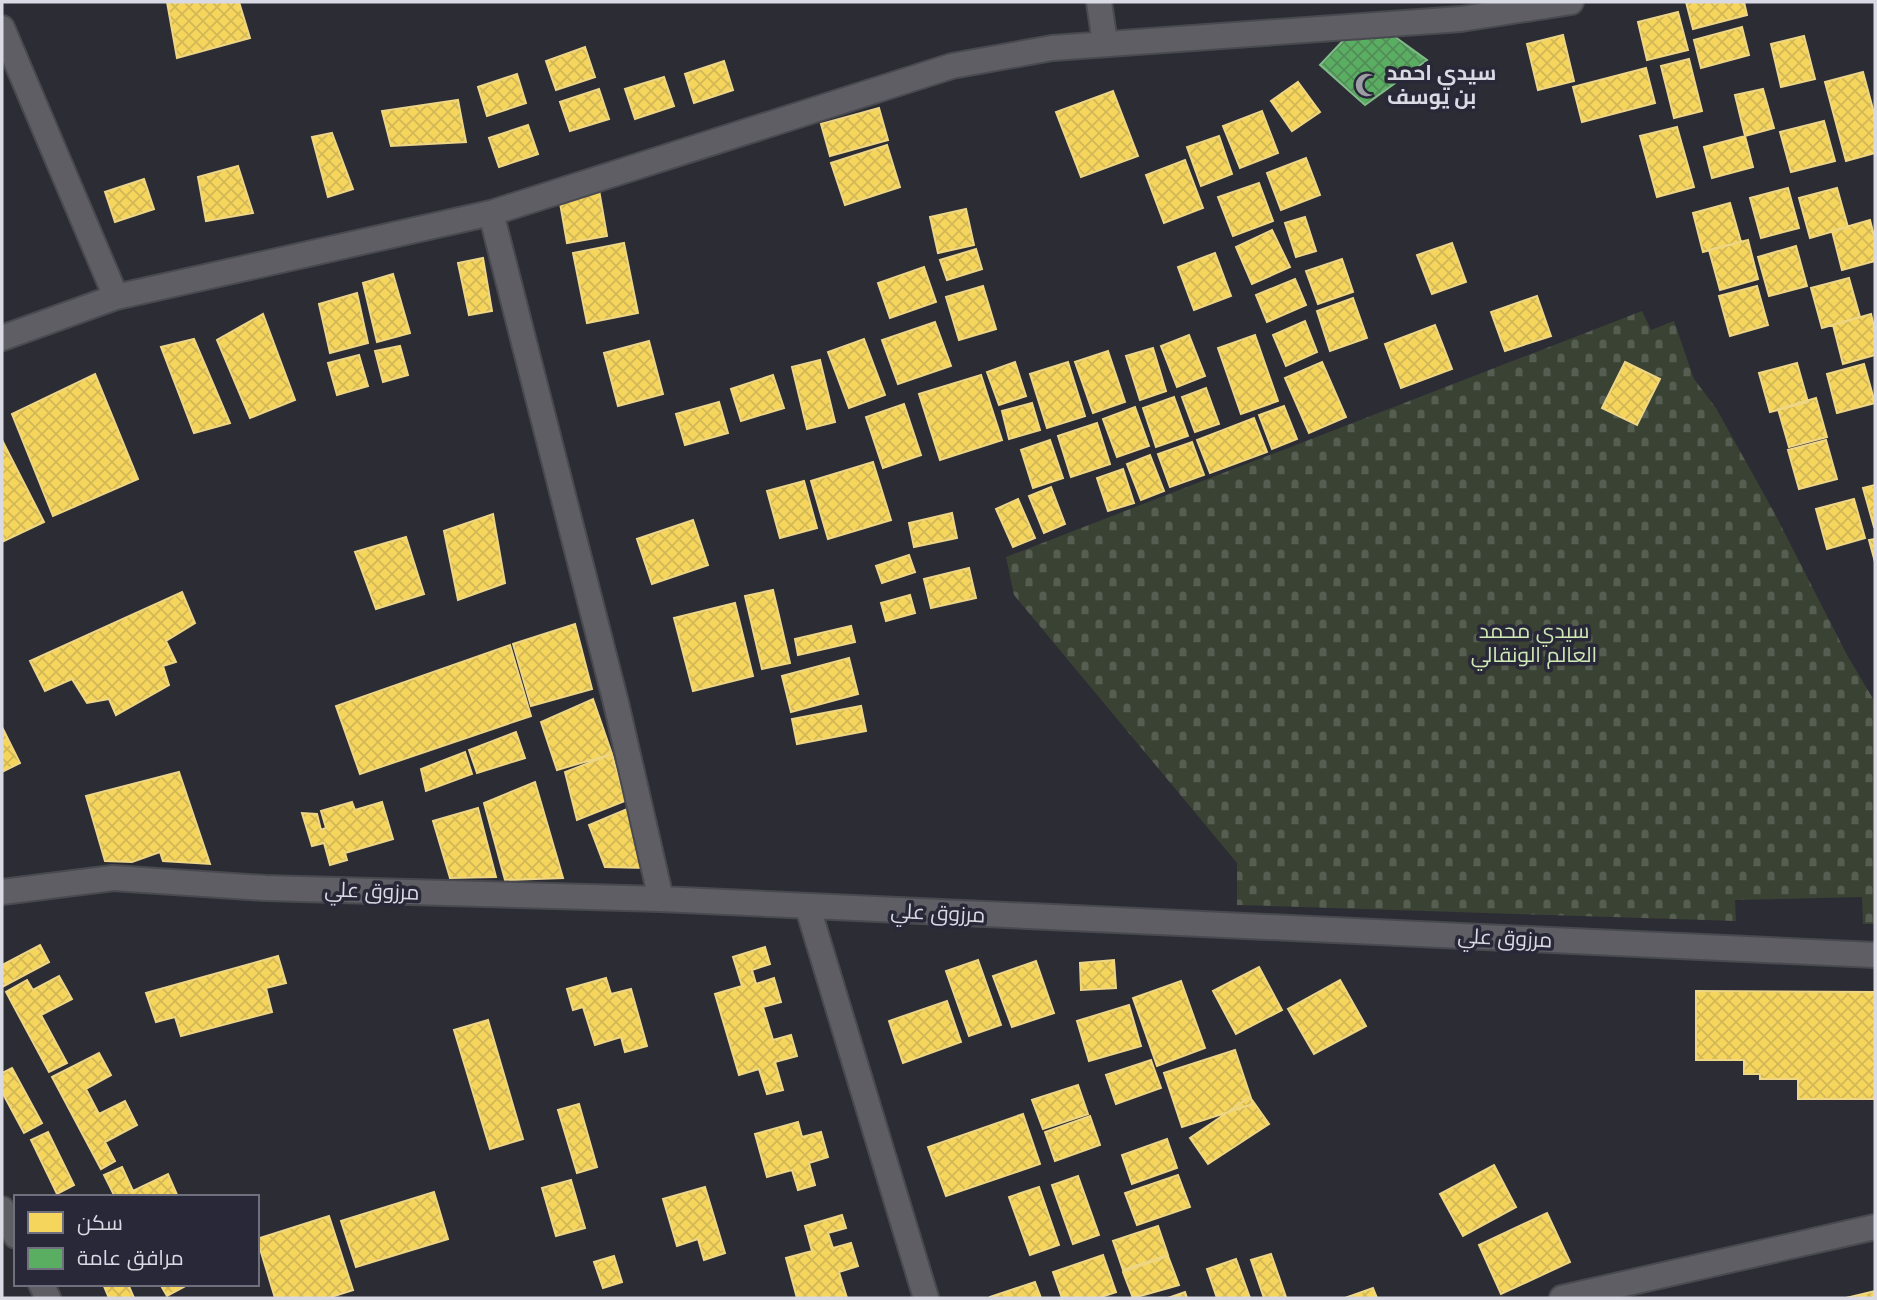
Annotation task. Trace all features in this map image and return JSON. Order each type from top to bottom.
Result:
[{"type":"street","points":[[1099,2],[1105,43]]},
{"type":"street","points":[[2,338],[116,297],[491,213],[952,66],[1052,48],[1461,19],[1571,2]]},
{"type":"street","points":[[2,28],[116,297]]},
{"type":"street","points":[[491,213],[616,703],[661,899]]},
{"type":"street","name":"مرزوق علي","points":[[2,892],[113,878],[265,888],[661,899],[808,908],[1875,955]]},
{"type":"street","points":[[808,908],[926,1298]]},
{"type":"street","points":[[2,1209],[14,1232]]},
{"type":"street","points":[[1562,1298],[1627,1291],[1875,1227]]},
{"type":"green space","name":"سيدي محمد العالم الونقالي","points":[[1642,311],[1651,330],[1674,321],[1694,379],[1716,408],[1775,514],[1847,655],[1875,702],[1875,924],[1863,924],[1862,897],[1735,900],[1736,921],[1237,905],[1237,863],[1014,595],[1006,557]]},
{"type":"building: سكن","points":[[167,2],[239,2],[250,38],[177,58]]},
{"type":"building: سكن","points":[[1686,2],[1744,2],[1747,15],[1693,29]]},
{"type":"building: سكن","points":[[1678,12],[1688,50],[1647,60],[1638,22]]},
{"type":"building: سكن","points":[[1742,27],[1749,55],[1701,68],[1694,40]]},
{"type":"building: سكن","points":[[1563,35],[1574,81],[1538,90],[1527,44]]},
{"type":"building: سكن","points":[[1804,36],[1815,79],[1781,87],[1771,44]]},
{"type":"building: سكن","points":[[585,47],[595,77],[556,90],[546,61]]},
{"type":"building: سكن","points":[[1689,59],[1702,111],[1674,118],[1661,66]]},
{"type":"building: سكن","points":[[724,61],[733,90],[694,103],[685,74]]},
{"type":"building: سكن","points":[[1646,68],[1655,103],[1582,122],[1573,87]]},
{"type":"building: سكن","points":[[1863,72],[1875,117],[1875,153],[1846,161],[1825,82]]},
{"type":"building: سكن","points":[[517,74],[526,103],[487,116],[478,87]]},
{"type":"building: سكن","points":[[664,77],[674,106],[635,119],[625,89]]},
{"type":"building: سكن","points":[[1298,82],[1320,112],[1292,131],[1271,101]]},
{"type":"building: سكن","points":[[599,89],[609,119],[570,131],[560,102]]},
{"type":"building: سكن","points":[[1763,89],[1774,128],[1745,136],[1735,95]]},
{"type":"building: سكن","points":[[1113,91],[1138,156],[1081,177],[1056,112]]},
{"type":"building: سكن","points":[[458,100],[466,142],[391,146],[382,111]]},
{"type":"building: سكن","points":[[879,108],[888,140],[830,156],[821,124]]},
{"type":"building: سكن","points":[[1262,111],[1278,153],[1240,168],[1223,126]]},
{"type":"building: سكن","points":[[1824,121],[1835,161],[1791,172],[1780,132]]},
{"type":"building: سكن","points":[[528,125],[538,154],[499,167],[489,138]]},
{"type":"building: سكن","points":[[1677,127],[1694,187],[1657,197],[1640,136]]},
{"type":"building: سكن","points":[[332,133],[353,189],[328,197],[312,137]]},
{"type":"building: سكن","points":[[1219,136],[1232,174],[1201,186],[1187,147]]},
{"type":"building: سكن","points":[[1745,136],[1753,167],[1712,178],[1704,147]]},
{"type":"building: سكن","points":[[887,145],[900,187],[845,205],[831,163]]},
{"type":"building: سكن","points":[[1306,158],[1320,195],[1281,210],[1267,173]]},
{"type":"building: سكن","points":[[1185,160],[1203,208],[1164,223],[1146,175]]},
{"type":"building: سكن","points":[[238,166],[253,213],[206,221],[198,177]]},
{"type":"building: سكن","points":[[144,179],[154,209],[115,222],[105,192]]},
{"type":"building: سكن","points":[[1259,183],[1273,221],[1233,236],[1218,197]]},
{"type":"building: سكن","points":[[1788,188],[1799,228],[1761,238],[1750,198]]},
{"type":"building: سكن","points":[[1837,188],[1848,227],[1810,238],[1799,198]]},
{"type":"building: سكن","points":[[599,190],[607,236],[567,243],[559,197]]},
{"type":"building: سكن","points":[[1730,203],[1741,242],[1703,252],[1693,213]]},
{"type":"building: سكن","points":[[966,209],[974,245],[938,253],[930,217]]},
{"type":"building: سكن","points":[[1305,217],[1316,251],[1296,257],[1285,223]]},
{"type":"building: سكن","points":[[1870,220],[1875,240],[1875,261],[1842,270],[1832,231]]},
{"type":"building: سكن","points":[[1272,230],[1290,267],[1252,284],[1236,247]]},
{"type":"building: سكن","points":[[1748,240],[1758,279],[1720,290],[1709,250]]},
{"type":"building: سكن","points":[[624,243],[638,313],[587,323],[573,253]]},
{"type":"building: سكن","points":[[1452,243],[1466,282],[1432,294],[1417,255]]},
{"type":"building: سكن","points":[[1796,246],[1807,286],[1769,296],[1758,257]]},
{"type":"building: سكن","points":[[976,249],[982,269],[947,280],[940,260]]},
{"type":"building: سكن","points":[[1215,253],[1231,296],[1194,310],[1178,267]]},
{"type":"building: سكن","points":[[483,258],[492,311],[469,315],[458,263]]},
{"type":"building: سكن","points":[[1342,259],[1353,292],[1318,304],[1306,271]]},
{"type":"building: سكن","points":[[924,267],[936,302],[890,318],[878,283]]},
{"type":"building: سكن","points":[[393,274],[410,333],[377,342],[363,283]]},
{"type":"building: سكن","points":[[1849,278],[1860,317],[1822,328],[1811,288]]},
{"type":"building: سكن","points":[[1295,279],[1306,305],[1267,322],[1256,295]]},
{"type":"building: سكن","points":[[983,286],[996,329],[959,340],[946,297]]},
{"type":"building: سكن","points":[[1757,286],[1768,325],[1730,336],[1719,296]]},
{"type":"building: سكن","points":[[357,293],[368,343],[330,353],[319,304]]},
{"type":"building: سكن","points":[[1537,296],[1551,336],[1505,351],[1491,312]]},
{"type":"building: سكن","points":[[1353,298],[1367,338],[1330,351],[1317,311]]},
{"type":"building: سكن","points":[[263,314],[295,400],[250,418],[217,340]]},
{"type":"building: سكن","points":[[1871,314],[1875,331],[1875,355],[1843,364],[1833,325]]},
{"type":"building: سكن","points":[[1305,321],[1317,352],[1286,366],[1273,335]]},
{"type":"building: سكن","points":[[935,322],[951,366],[898,384],[882,340]]},
{"type":"building: سكن","points":[[1435,325],[1452,369],[1401,388],[1385,344]]},
{"type":"building: سكن","points":[[1189,335],[1205,376],[1177,387],[1161,346]]},
{"type":"building: سكن","points":[[1255,335],[1278,401],[1241,414],[1218,348]]},
{"type":"building: سكن","points":[[194,339],[230,423],[194,433],[161,347]]},
{"type":"building: سكن","points":[[864,339],[885,395],[849,408],[828,352]]},
{"type":"building: سكن","points":[[649,341],[663,394],[618,406],[604,353]]},
{"type":"building: سكن","points":[[400,346],[408,375],[383,382],[375,351]]},
{"type":"building: سكن","points":[[1153,348],[1166,391],[1140,400],[1126,356]]},
{"type":"building: سكن","points":[[1108,351],[1125,402],[1093,413],[1075,362]]},
{"type":"building: سكن","points":[[359,355],[368,386],[337,395],[328,363]]},
{"type":"building: سكن","points":[[820,360],[835,422],[807,429],[792,367]]},
{"type":"building: سكن","points":[[1015,362],[1026,396],[999,405],[987,372]]},
{"type":"building: سكن","points":[[1068,362],[1085,416],[1047,428],[1030,374]]},
{"type":"building: سكن","points":[[1322,362],[1346,417],[1309,433],[1285,378]]},
{"type":"building: سكن","points":[[1625,362],[1660,379],[1637,425],[1602,408]]},
{"type":"building: سكن","points":[[1797,363],[1808,402],[1770,412],[1759,373]]},
{"type":"building: سكن","points":[[1864,364],[1875,403],[1837,413],[1827,374]]},
{"type":"building: سكن","points":[[95,374],[138,479],[53,516],[12,414]]},
{"type":"building: سكن","points":[[773,375],[784,408],[741,421],[731,389]]},
{"type":"building: سكن","points":[[981,375],[1002,440],[940,460],[919,394]]},
{"type":"building: سكن","points":[[1206,388],[1219,424],[1195,432],[1182,397]]},
{"type":"building: سكن","points":[[1174,397],[1188,436],[1156,447],[1143,408]]},
{"type":"building: سكن","points":[[1816,398],[1827,437],[1789,447],[1778,409]]},
{"type":"building: سكن","points":[[719,402],[728,433],[685,445],[676,414]]},
{"type":"building: سكن","points":[[1032,403],[1040,430],[1009,439],[1002,411]]},
{"type":"building: سكن","points":[[904,404],[921,455],[883,468],[866,417]]},
{"type":"building: سكن","points":[[1284,406],[1297,439],[1272,449],[1259,415]]},
{"type":"building: سكن","points":[[1135,407],[1149,446],[1117,457],[1103,419]]},
{"type":"building: سكن","points":[[1254,418],[1267,452],[1210,473],[1197,440]]},
{"type":"building: سكن","points":[[1097,423],[1110,464],[1071,477],[1058,436]]},
{"type":"building: سكن","points":[[2,440],[44,522],[2,542]]},
{"type":"building: سكن","points":[[1050,440],[1063,478],[1033,488],[1021,450]]},
{"type":"building: سكن","points":[[1826,440],[1837,479],[1799,489],[1788,450]]},
{"type":"building: سكن","points":[[1192,442],[1204,475],[1170,487],[1158,454]]},
{"type":"building: سكن","points":[[1150,455],[1164,491],[1141,500],[1127,464]]},
{"type":"building: سكن","points":[[873,462],[891,520],[828,539],[811,481]]},
{"type":"building: سكن","points":[[1123,469],[1134,503],[1108,511],[1097,478]]},
{"type":"building: سكن","points":[[804,481],[817,528],[780,538],[767,491]]},
{"type":"building: سكن","points":[[1875,485],[1875,527],[1874,527],[1863,488]]},
{"type":"building: سكن","points":[[1051,487],[1065,524],[1044,533],[1029,496]]},
{"type":"building: سكن","points":[[1018,499],[1035,538],[1013,547],[996,509]]},
{"type":"building: سكن","points":[[1854,499],[1865,538],[1827,549],[1816,509]]},
{"type":"building: سكن","points":[[952,513],[957,538],[914,547],[909,523]]},
{"type":"building: سكن","points":[[493,514],[505,583],[458,600],[444,531]]},
{"type":"building: سكن","points":[[693,520],[708,565],[652,584],[637,539]]},
{"type":"building: سكن","points":[[406,537],[424,594],[376,609],[355,552]]},
{"type":"building: سكن","points":[[1875,539],[1875,562],[1869,540]]},
{"type":"building: سكن","points":[[909,555],[915,572],[882,583],[876,566]]},
{"type":"building: سكن","points":[[969,568],[976,598],[931,608],[924,579]]},
{"type":"building: سكن","points":[[773,590],[790,663],[762,669],[745,596]]},
{"type":"building: سكن","points":[[182,592],[195,623],[166,641],[176,662],[163,666],[169,685],[116,715],[109,699],[87,703],[72,679],[45,691],[30,661]]},
{"type":"building: سكن","points":[[910,595],[915,613],[886,621],[881,603]]},
{"type":"building: سكن","points":[[735,603],[753,676],[693,691],[674,618]]},
{"type":"building: سكن","points":[[575,624],[592,689],[531,706],[513,644]]},
{"type":"building: سكن","points":[[851,626],[855,642],[798,655],[795,639]]},
{"type":"building: سكن","points":[[510,645],[531,716],[360,774],[336,706]]},
{"type":"building: سكن","points":[[849,658],[858,694],[791,712],[782,676]]},
{"type":"building: سكن","points":[[593,699],[612,754],[557,770],[541,722]]},
{"type":"building: سكن","points":[[861,706],[866,731],[797,744],[792,719]]},
{"type":"building: سكن","points":[[2,727],[20,763],[2,772]]},
{"type":"building: سكن","points":[[516,732],[525,758],[477,773],[469,750]]},
{"type":"building: سكن","points":[[465,752],[472,774],[426,791],[421,769]]},
{"type":"building: سكن","points":[[612,754],[625,801],[577,820],[565,772]]},
{"type":"building: سكن","points":[[179,772],[210,864],[163,861],[160,852],[132,862],[105,861],[86,796]]},
{"type":"building: سكن","points":[[535,782],[563,878],[505,880],[484,803]]},
{"type":"building: سكن","points":[[352,802],[355,810],[382,802],[393,839],[345,853],[347,860],[330,865],[324,843],[312,846],[302,813],[317,814],[321,830],[326,828],[321,811]]},
{"type":"building: سكن","points":[[478,808],[496,877],[450,878],[433,821]]},
{"type":"building: سكن","points":[[627,809],[646,868],[605,867],[589,825]]},
{"type":"building: سكن","points":[[40,945],[49,962],[2,987],[2,965]]},
{"type":"building: سكن","points":[[765,947],[770,964],[752,970],[756,984],[774,978],[781,1002],[763,1007],[773,1040],[791,1035],[797,1056],[775,1062],[783,1090],[767,1094],[759,1069],[739,1075],[715,994],[742,986],[733,957]]},
{"type":"building: سكن","points":[[278,956],[286,983],[266,988],[272,1012],[181,1036],[175,1017],[156,1022],[146,993]]},
{"type":"building: سكن","points":[[978,960],[1001,1025],[969,1036],[946,971]]},
{"type":"building: سكن","points":[[1114,960],[1116,988],[1081,990],[1080,963]]},
{"type":"building: سكن","points":[[1036,961],[1054,1013],[1012,1027],[993,976]]},
{"type":"building: سكن","points":[[1259,967],[1282,1010],[1236,1034],[1213,991]]},
{"type":"building: سكن","points":[[59,976],[72,999],[41,1015],[67,1063],[49,1072],[6,992],[27,980],[33,990]]},
{"type":"building: سكن","points":[[606,978],[611,994],[631,989],[647,1046],[625,1052],[621,1037],[595,1045],[583,1007],[573,1010],[567,989]]},
{"type":"building: سكن","points":[[1340,980],[1366,1026],[1314,1054],[1288,1009]]},
{"type":"building: سكن","points":[[1181,981],[1205,1048],[1157,1066],[1133,998]]},
{"type":"building: سكن","points":[[1696,991],[1875,992],[1875,1099],[1798,1099],[1798,1079],[1760,1079],[1760,1074],[1744,1074],[1744,1060],[1696,1060]]},
{"type":"building: سكن","points":[[947,1001],[961,1042],[903,1063],[889,1021]]},
{"type":"building: سكن","points":[[1129,1005],[1141,1046],[1089,1061],[1077,1021]]},
{"type":"building: سكن","points":[[488,1020],[523,1139],[490,1149],[454,1030]]},
{"type":"building: سكن","points":[[1235,1050],[1253,1104],[1182,1127],[1164,1073]]},
{"type":"building: سكن","points":[[99,1053],[111,1075],[86,1089],[99,1114],[125,1101],[137,1125],[105,1142],[115,1161],[101,1169],[52,1077]]},
{"type":"building: سكن","points":[[1151,1060],[1161,1088],[1116,1104],[1106,1075]]},
{"type":"building: سكن","points":[[12,1068],[42,1123],[24,1133],[2,1092],[2,1073]]},
{"type":"building: سكن","points":[[1078,1085],[1088,1114],[1043,1129],[1032,1100]]},
{"type":"building: سكن","points":[[1250,1097],[1269,1124],[1208,1164],[1190,1138]]},
{"type":"building: سكن","points":[[579,1104],[597,1167],[577,1173],[558,1110]]},
{"type":"building: سكن","points":[[1023,1114],[1040,1164],[946,1196],[928,1147]]},
{"type":"building: سكن","points":[[1090,1116],[1100,1145],[1055,1161],[1045,1132]]},
{"type":"building: سكن","points":[[798,1122],[802,1137],[821,1132],[828,1157],[809,1163],[815,1185],[798,1190],[792,1170],[767,1177],[755,1134]]},
{"type":"building: سكن","points":[[48,1132],[74,1185],[57,1194],[31,1140]]},
{"type":"building: سكن","points":[[1167,1139],[1177,1168],[1132,1184],[1122,1155]]},
{"type":"building: سكن","points":[[1494,1165],[1516,1207],[1463,1236],[1440,1194]]},
{"type":"building: سكن","points":[[122,1167],[133,1191],[168,1174],[177,1195],[114,1195],[104,1175]]},
{"type":"building: سكن","points":[[1178,1175],[1190,1207],[1137,1225],[1125,1193]]},
{"type":"building: سكن","points":[[1078,1176],[1099,1235],[1073,1244],[1052,1185]]},
{"type":"building: سكن","points":[[571,1180],[585,1228],[556,1236],[542,1188]]},
{"type":"building: سكن","points":[[705,1187],[725,1253],[704,1260],[698,1239],[677,1246],[663,1199]]},
{"type":"building: سكن","points":[[1039,1187],[1059,1245],[1030,1255],[1009,1197]]},
{"type":"building: سكن","points":[[434,1192],[448,1239],[356,1267],[341,1221]]},
{"type":"building: سكن","points":[[1547,1213],[1570,1262],[1501,1294],[1479,1245]]},
{"type":"building: سكن","points":[[842,1215],[846,1228],[828,1233],[833,1248],[851,1243],[858,1266],[839,1272],[847,1298],[797,1298],[786,1258],[812,1251],[805,1226]]},
{"type":"building: سكن","points":[[329,1216],[353,1290],[328,1298],[275,1298],[259,1238]]},
{"type":"building: سكن","points":[[1158,1226],[1168,1255],[1123,1270],[1113,1241]]},
{"type":"building: سكن","points":[[1271,1254],[1286,1297],[1264,1298],[1251,1260]]},
{"type":"building: سكن","points":[[1103,1255],[1116,1292],[1098,1298],[1062,1298],[1053,1272]]},
{"type":"building: سكن","points":[[614,1256],[622,1282],[603,1288],[594,1262]]},
{"type":"building: سكن","points":[[1168,1256],[1179,1285],[1133,1298],[1123,1272]]},
{"type":"building: سكن","points":[[1236,1259],[1250,1298],[1217,1298],[1207,1269]]},
{"type":"building: سكن","points":[[1035,1282],[1041,1298],[990,1298],[990,1297]]},
{"type":"building: سكن","points":[[104,1286],[129,1286],[134,1298],[109,1298]]},
{"type":"building: سكن","points":[[161,1286],[185,1286],[167,1296]]},
{"type":"building: سكن","points":[[1373,1288],[1377,1298],[1345,1298]]},
{"type":"building: سكن","points":[[1875,1291],[1875,1298],[1846,1298]]},
{"type":"building: سكن","points":[[1185,1292],[1187,1298],[1168,1298]]},
{"type":"building: مرافق عامة","name":"سيدي احمد بن يوسف","points":[[1354,29],[1384,29],[1427,60],[1365,105],[1320,65]]},
{"type":"place","name":"سيدي احمد بن يوسف","points":[[1367,85]]}]
